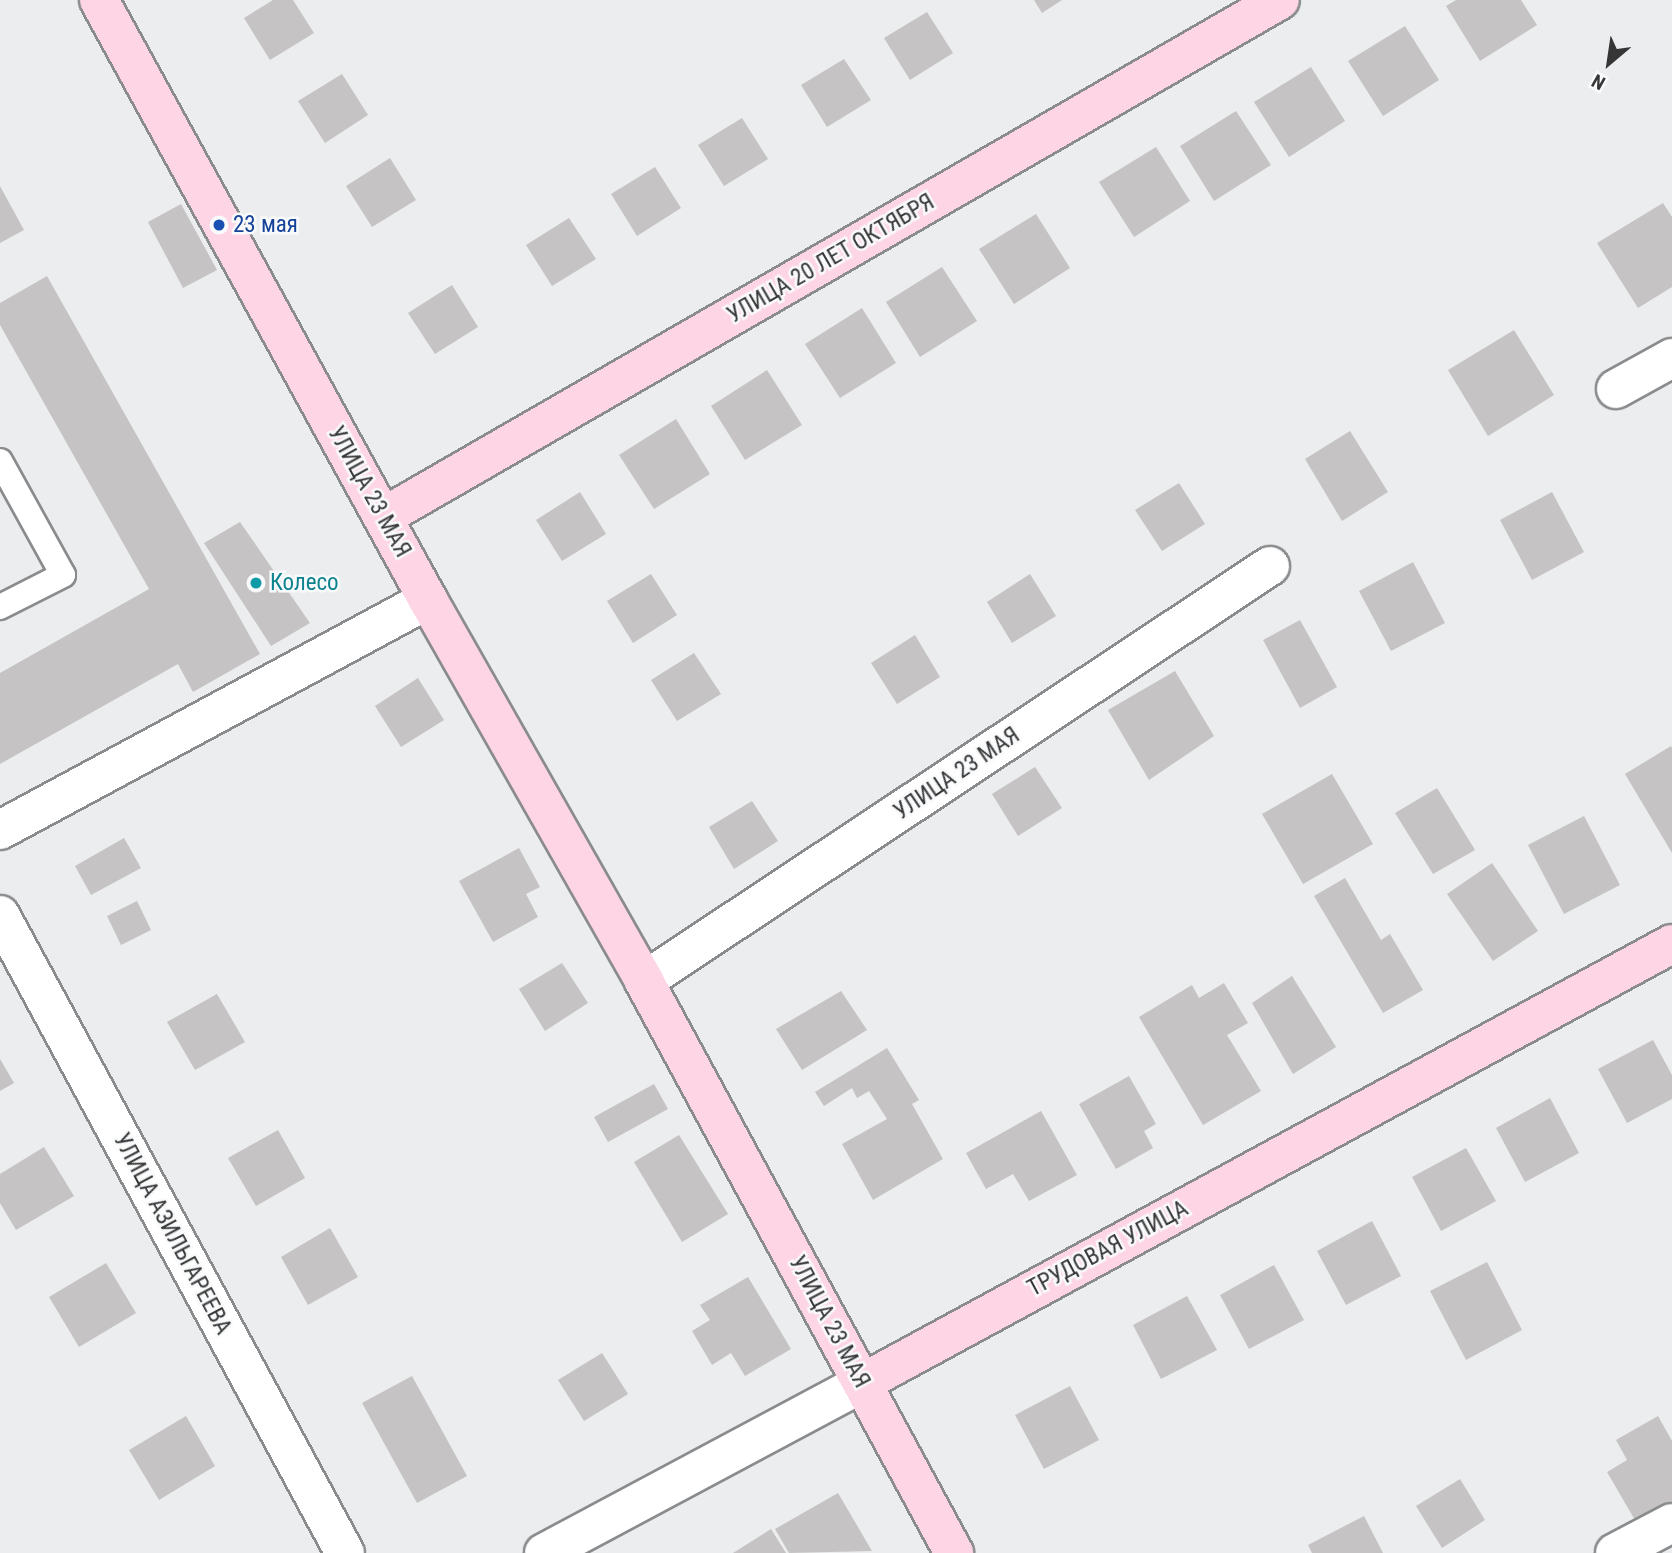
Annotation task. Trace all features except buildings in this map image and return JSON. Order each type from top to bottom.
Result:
[{"type":"main road","name":"УЛИЦА 23 МАЯ","points":[[99,0],[428,600],[644,981],[954,1553]]},
{"type":"main road","name":"УЛИЦА 20 ЛЕТ ОКТЯБРЯ","points":[[383,517],[1280,0]]},
{"type":"main road","name":"ТРУДОВАЯ УЛИЦА","points":[[862,1383],[1672,944]]},
{"type":"street","points":[[1616,389],[1672,358]]},
{"type":"street","name":"УЛИЦА 23 МАЯ","points":[[644,981],[1270,566]]},
{"type":"street","points":[[0,830],[428,600]]},
{"type":"street","name":"УЛИЦА АЗИЛЬГАРЕЕВА","points":[[0,915],[345,1553]]},
{"type":"street","name":"ТРУДОВАЯ УЛИЦА","points":[[544,1553],[862,1383]]},
{"type":"street","points":[[1615,1553],[1672,1523]]},
{"type":"lane","points":[[0,461],[63,575],[0,607]]},
{"type":"place","name":"23 мая","points":[[219,225]]},
{"type":"place","name":"Колесо","points":[[256,583]]}]
